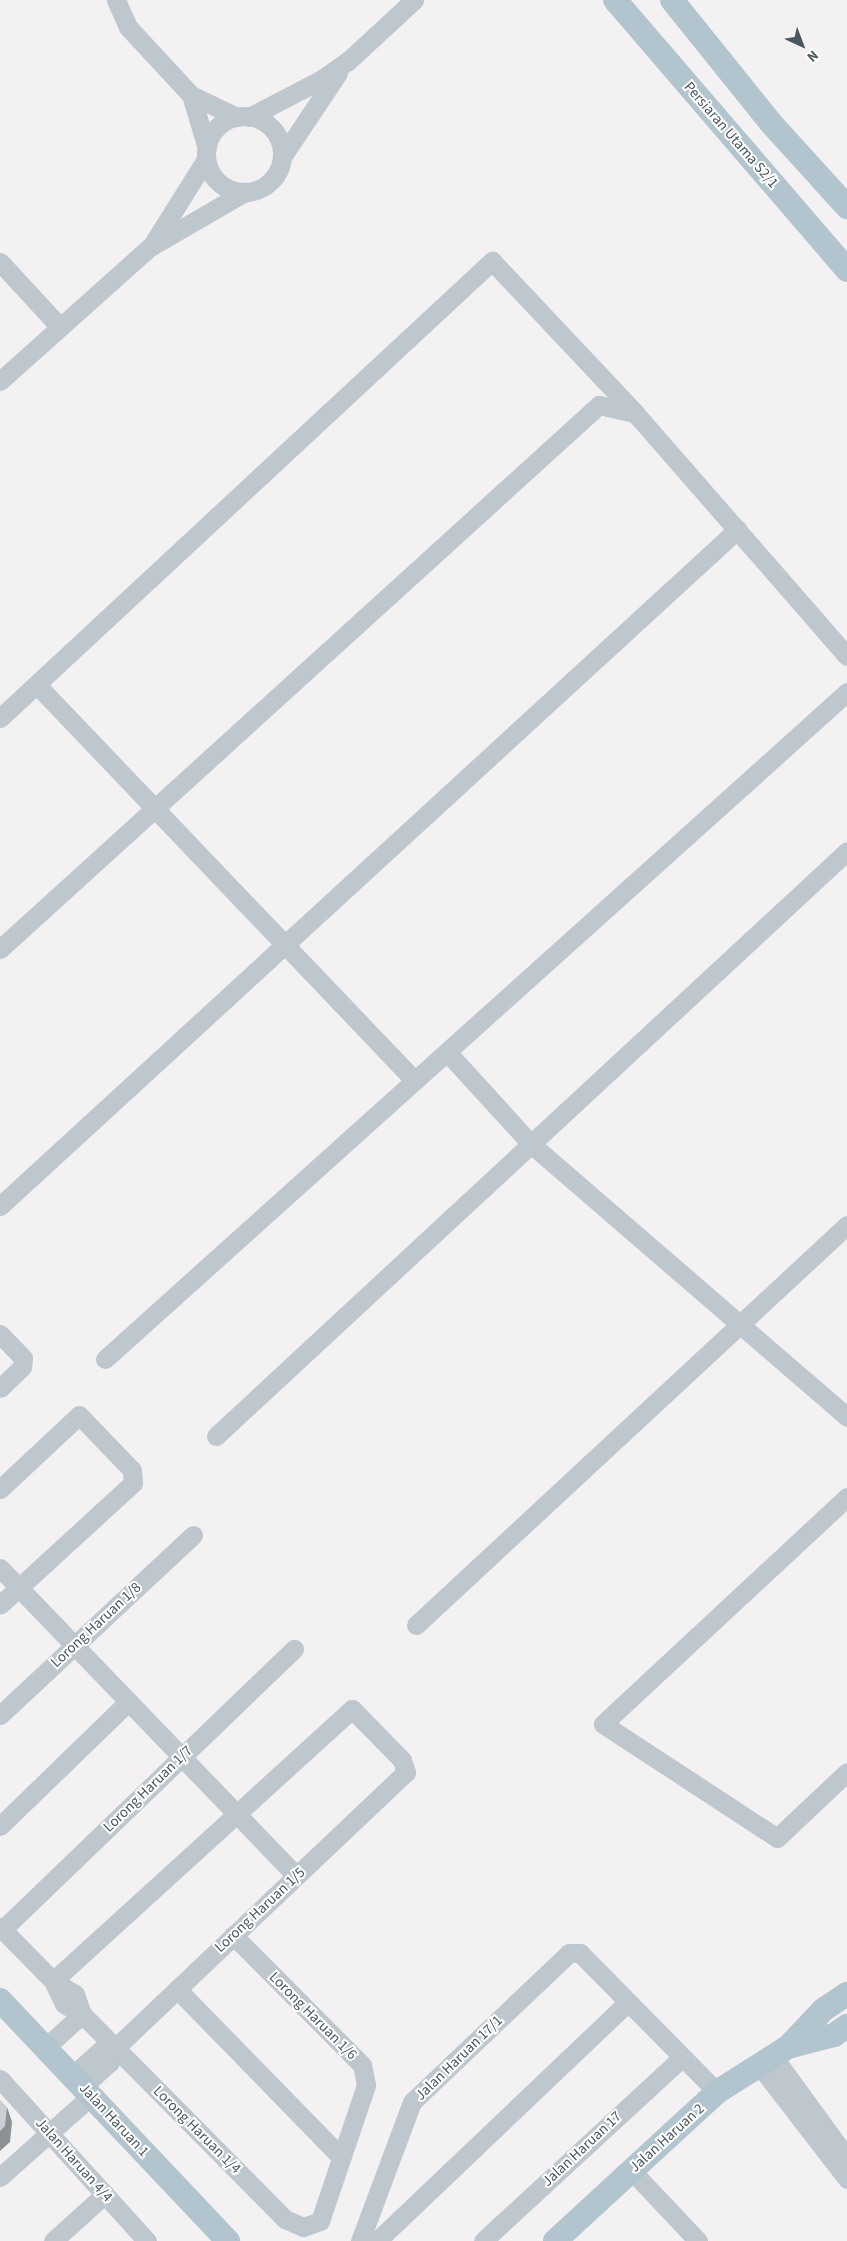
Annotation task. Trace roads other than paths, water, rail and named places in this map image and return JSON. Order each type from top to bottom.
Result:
[{"type":"main road","name":"Persiaran Utama S2/1","points":[[615,0],[847,270]]},
{"type":"main road","points":[[672,0],[770,122],[847,207]]},
{"type":"main road","name":"Jalan Haruan 2","points":[[555,2241],[717,2092],[773,2056],[823,2010],[847,1994]]},
{"type":"main road","name":"Jalan Haruan 1","points":[[0,2000],[228,2241]]},
{"type":"main road","name":"Jalan Haruan 2","points":[[773,2056],[834,2035],[847,2026]]},
{"type":"street","points":[[116,0],[128,26],[191,95],[270,127],[277,135],[282,157]]},
{"type":"street","points":[[150,247],[206,154],[217,128],[322,79],[348,61],[414,0]]},
{"type":"street","points":[[0,380],[150,247],[245,192],[261,188],[274,177],[282,157],[308,113],[348,61]]},
{"type":"street","points":[[191,95],[209,170],[224,187],[245,192]]},
{"type":"street","points":[[0,718],[492,261],[635,413],[847,656]]},
{"type":"street","points":[[0,262],[59,326]]},
{"type":"street","points":[[0,949],[600,405],[635,413]]},
{"type":"street","points":[[0,1206],[738,529]]},
{"type":"street","points":[[36,685],[415,1081]]},
{"type":"street","points":[[105,1359],[847,692]]},
{"type":"street","points":[[216,1436],[847,851]]},
{"type":"street","points":[[447,1052],[531,1144],[847,1417]]},
{"type":"street","points":[[416,1624],[847,1224]]},
{"type":"street","points":[[0,1334],[23,1358],[22,1366],[0,1388]]},
{"type":"street","points":[[0,1489],[79,1415],[132,1470],[132,1483],[0,1605]]},
{"type":"street","points":[[847,1497],[603,1724],[777,1838],[847,1772]]},
{"type":"street","name":"Lorong Haruan 1/8","points":[[0,1715],[193,1535]]},
{"type":"street","points":[[0,1568],[296,1876]]},
{"type":"street","name":"Lorong Haruan 1/7","points":[[1,1928],[294,1648]]},
{"type":"street","points":[[0,1826],[128,1702]]},
{"type":"street","name":"Lorong Haruan 1/5","points":[[0,2177],[49,2132],[82,2086],[100,2051],[115,2048],[406,1772],[402,1760],[352,1709],[237,1815]]},
{"type":"street","points":[[52,1981],[237,1815]]},
{"type":"street","name":"Lorong Haruan 1/4","points":[[1,1928],[52,1981],[64,2004],[82,2014],[285,2219],[303,2227],[320,2221]]},
{"type":"street","name":"Lorong Haruan 1/6","points":[[233,1935],[362,2065],[366,2085],[340,2156],[320,2221]]},
{"type":"street","name":"Jalan Haruan 17/1","points":[[360,2241],[412,2102],[569,1953],[580,1953],[627,2004]]},
{"type":"street","points":[[177,1989],[340,2156]]},
{"type":"street","points":[[377,2241],[627,2004],[717,2092]]},
{"type":"street","points":[[45,2048],[82,2014]]},
{"type":"street","points":[[773,2056],[844,2149]]},
{"type":"street","points":[[773,2056],[847,2179]]},
{"type":"street","name":"Jalan Haruan 17","points":[[483,2241],[682,2058]]},
{"type":"street","name":"Jalan Haruan 4/4","points":[[0,2079],[147,2241]]},
{"type":"street","points":[[631,2170],[698,2241]]},
{"type":"street","points":[[53,2241],[105,2194]]}]
